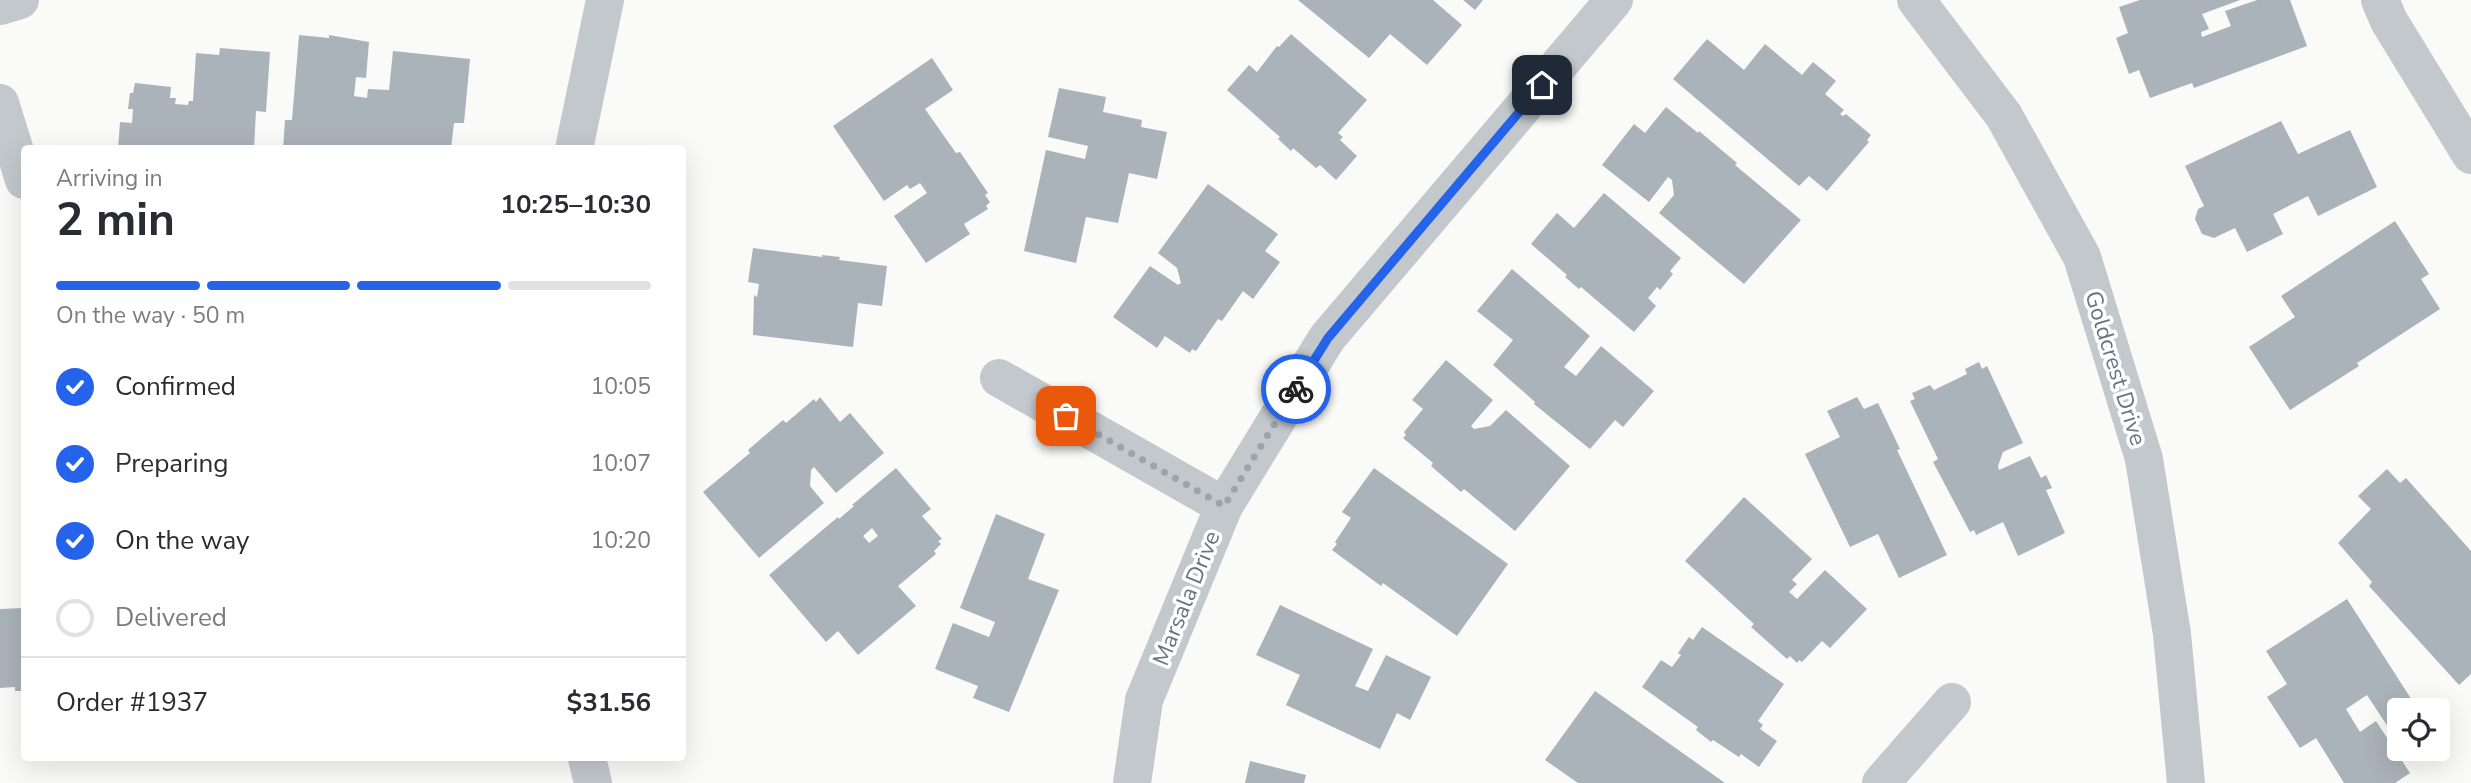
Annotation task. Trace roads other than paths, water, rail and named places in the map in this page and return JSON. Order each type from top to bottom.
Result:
[{"type":"street","points":[[0,6],[20,0]]},
{"type":"street","points":[[575,145],[605,0]]},
{"type":"street","name":"Marsala Drive","points":[[1132,783],[1144,700],[1224,506],[1328,338],[1614,0]]},
{"type":"street","name":"Goldcrest Drive","points":[[1916,0],[2004,116],[2082,257],[2144,459],[2172,634],[2186,783]]},
{"type":"street","points":[[2380,0],[2389,21],[2471,155]]},
{"type":"street","points":[[0,103],[21,170]]},
{"type":"street","points":[[999,378],[1224,506]]},
{"type":"street","points":[[1881,783],[1952,702]]},
{"type":"street","points":[[588,761],[593,783]]}]
